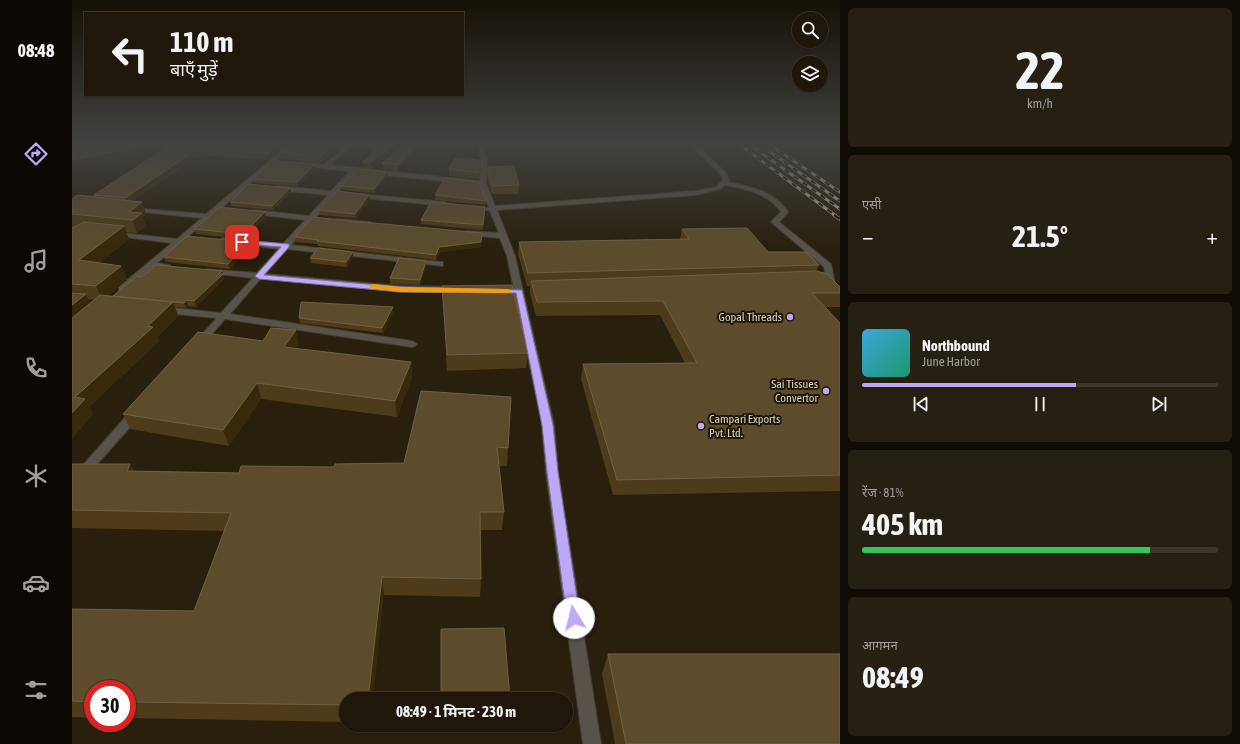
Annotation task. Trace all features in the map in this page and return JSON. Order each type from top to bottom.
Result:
[{"type":"street","points":[[117,294],[207,216],[221,208],[256,179]]},
{"type":"street","points":[[192,351],[346,179]]},
{"type":"street","points":[[450,179],[483,183]]},
{"type":"street","points":[[483,179],[483,183],[511,256],[548,425],[552,472],[592,744]]},
{"type":"street","points":[[477,208],[493,210],[709,192],[718,188],[724,183],[725,179]]},
{"type":"street","points":[[724,183],[765,194],[779,202],[785,212],[775,222],[828,266],[828,287],[840,297]]},
{"type":"street","points":[[267,187],[334,192],[453,205]]},
{"type":"street","points":[[126,208],[207,216]]},
{"type":"street","points":[[248,211],[380,225]]},
{"type":"street","points":[[457,232],[503,236]]},
{"type":"street","points":[[109,233],[181,239],[199,238]]},
{"type":"street","points":[[215,239],[440,264]]},
{"type":"street","points":[[150,265],[173,267]]},
{"type":"street","points":[[196,270],[401,289],[464,290]]},
{"type":"street","points":[[153,309],[224,316],[412,344]]},
{"type":"street","points":[[86,468],[139,410]]},
{"type":"building","points":[[119,179],[153,179],[125,198],[94,195]]},
{"type":"building","points":[[253,179],[300,179],[297,182]]},
{"type":"building","points":[[349,179],[382,179],[374,189],[342,186]]},
{"type":"building","points":[[445,179],[479,182],[486,201],[435,195]]},
{"type":"building","points":[[490,179],[517,179],[519,185],[492,186]]},
{"type":"building","points":[[248,184],[290,188],[272,206],[230,202]]},
{"type":"building","points":[[337,191],[369,195],[355,214],[319,210]]},
{"type":"building","points":[[78,195],[142,202],[129,212],[142,213],[133,220],[72,214],[72,199]]},
{"type":"building","points":[[431,202],[485,207],[483,225],[421,220]]},
{"type":"building","points":[[220,207],[265,212],[243,234],[194,229]]},
{"type":"building","points":[[313,217],[350,221],[349,222],[482,233],[481,242],[439,247],[436,255],[295,237]]},
{"type":"building","points":[[84,222],[124,226],[79,260],[121,266],[96,286],[72,284],[72,228]]},
{"type":"building","points":[[747,228],[768,252],[806,252],[819,265],[528,273],[519,242],[689,239],[682,229]]},
{"type":"building","points":[[187,236],[236,241],[224,252],[238,253],[228,264],[164,257]]},
{"type":"building","points":[[318,248],[353,252],[346,262],[310,258]]},
{"type":"building","points":[[399,258],[426,261],[420,280],[390,278]]},
{"type":"building","points":[[156,265],[222,271],[219,274],[223,274],[194,301],[187,300],[184,303],[113,296],[137,276],[142,277]]},
{"type":"building","points":[[817,271],[827,274],[840,287],[840,293],[812,293],[840,323],[840,475],[617,480],[583,364],[697,363],[663,301],[537,302],[531,281]]},
{"type":"building","points":[[512,285],[528,353],[447,355],[442,286]]},
{"type":"building","points":[[72,293],[86,294],[72,305]]},
{"type":"building","points":[[100,295],[173,302],[148,326],[153,327],[75,397],[85,399],[72,413],[72,318]]},
{"type":"building","points":[[301,302],[393,307],[382,328],[299,318]]},
{"type":"building","points":[[271,328],[296,330],[284,347],[411,362],[395,401],[257,383],[223,430],[123,414],[198,332],[263,341]]},
{"type":"building","points":[[421,391],[511,397],[508,448],[497,447],[504,512],[480,512],[481,579],[382,577],[369,692],[339,692],[339,705],[136,702],[136,680],[84,680],[84,702],[72,701],[72,609],[194,611],[231,513],[72,510],[72,464],[130,464],[127,471],[239,473],[241,466],[334,467],[335,464],[404,463]]},
{"type":"building","points":[[504,628],[509,692],[441,692],[441,629]]},
{"type":"building","points":[[608,654],[840,654],[840,744],[626,744]]},
{"type":"railway","points":[[786,179],[836,216]]},
{"type":"railway","points":[[798,179],[840,209]]},
{"type":"railway","points":[[808,179],[840,201]]},
{"type":"railway","points":[[820,179],[840,192]]},
{"type":"railway","points":[[834,215],[840,219]]},
{"type":"slow traffic","points":[[372,287],[508,291]]},
{"type":"place","name":"Gopal Threads","points":[[790,317]]},
{"type":"place","name":"Sai Tissues Convertor","points":[[826,391]]},
{"type":"place","name":"Campari Exports Pvt. Ltd.","points":[[701,426]]},
{"type":"route","points":[[242,242],[286,246],[259,276],[401,289],[520,291],[548,425],[552,472],[574,618]]}]
